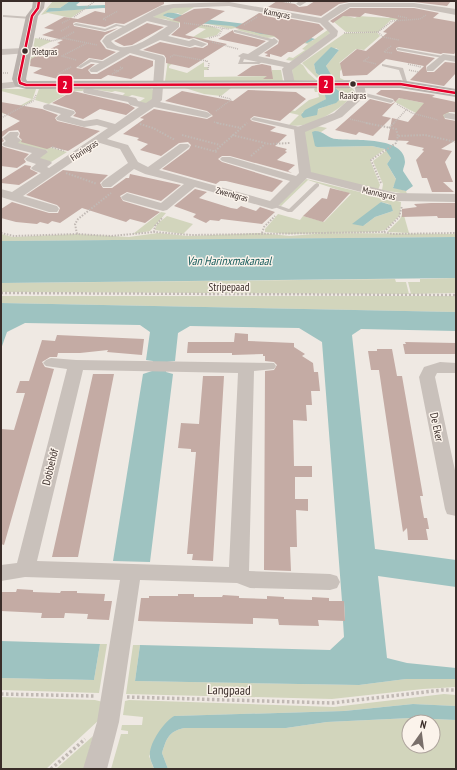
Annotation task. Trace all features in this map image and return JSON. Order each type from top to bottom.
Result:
[{"type":"street","points":[[30,1],[30,13],[32,17]]},
{"type":"street","points":[[22,84],[19,79],[32,17],[38,8],[39,1]]},
{"type":"street","name":"Kamgras","points":[[159,85],[160,58],[110,46],[106,41],[169,4],[231,3],[323,21]]},
{"type":"street","points":[[290,84],[287,69],[334,34],[334,31],[323,21],[341,3],[419,3],[456,12]]},
{"type":"street","points":[[144,18],[176,25]]},
{"type":"street","points":[[94,70],[147,42],[160,37],[167,33],[163,32],[176,25]]},
{"type":"street","points":[[160,37],[190,44],[193,42],[206,41]]},
{"type":"street","points":[[253,57],[274,41]]},
{"type":"street","points":[[1,52],[25,51]]},
{"type":"street","points":[[253,57],[292,66]]},
{"type":"street","points":[[430,69],[443,57],[456,59]]},
{"type":"street","points":[[1,86],[22,84],[35,86],[339,84],[360,89],[406,84],[456,93]]},
{"type":"street","points":[[151,105],[157,100],[159,85]]},
{"type":"street","points":[[277,207],[301,177],[300,130],[338,116],[360,89]]},
{"type":"street","points":[[88,91],[132,100],[134,103],[211,116]]},
{"type":"street","name":"Fioringras","points":[[13,197],[151,105]]},
{"type":"street","name":"Fioringras","points":[[48,107],[70,113],[62,118],[84,124],[96,122],[118,128]]},
{"type":"street","points":[[14,134],[8,138],[15,140],[8,144],[42,152],[31,159],[46,163],[37,168],[52,171]]},
{"type":"street","points":[[100,140],[124,147],[134,164],[103,185]]},
{"type":"street","points":[[149,172],[183,140]]},
{"type":"street","points":[[226,159],[301,177]]},
{"type":"street","name":"Zwenkgras","points":[[134,164],[149,172],[277,207]]},
{"type":"street","name":"Mannagras","points":[[301,177],[403,198],[456,198]]},
{"type":"street","points":[[127,197],[163,207],[193,183]]},
{"type":"street","points":[[1,193],[53,209]]},
{"type":"street","points":[[51,363],[159,367],[246,368],[252,366],[268,366]]},
{"type":"street","name":"Dobbehôf","points":[[25,569],[76,365]]},
{"type":"street","points":[[240,575],[246,368]]},
{"type":"street","name":"De Eker","points":[[456,368],[434,368],[430,370],[427,377],[454,508],[456,509]]},
{"type":"street","points":[[1,573],[9,573],[25,569],[240,575],[250,580],[330,582]]},
{"type":"street","points":[[95,769],[105,738],[131,572]]},
{"type":"lane","points":[[4,16],[32,17]]},
{"type":"lane","name":"Kamgras","points":[[74,25],[105,30],[116,25],[128,27]]},
{"type":"lane","points":[[235,30],[274,41]]},
{"type":"lane","points":[[399,49],[443,57]]},
{"type":"lane","points":[[79,67],[90,60],[105,64]]},
{"type":"lane","points":[[384,65],[402,69],[406,84]]},
{"type":"lane","points":[[360,89],[393,101]]},
{"type":"lane","points":[[253,119],[300,130]]},
{"type":"lane","points":[[277,207],[290,211],[317,184]]},
{"type":"path","points":[[84,10],[95,1]]},
{"type":"path","points":[[344,32],[378,32],[392,21],[422,18],[430,11]]},
{"type":"path","points":[[103,22],[106,20],[103,20],[118,12]]},
{"type":"path","points":[[398,16],[410,19]]},
{"type":"path","points":[[62,23],[74,18]]},
{"type":"path","points":[[176,25],[181,23],[206,25],[235,30]]},
{"type":"path","points":[[61,31],[74,25]]},
{"type":"path","points":[[378,32],[383,37],[404,41]]},
{"type":"path","points":[[34,37],[52,41],[70,34]]},
{"type":"path","points":[[63,38],[90,44]]},
{"type":"path","points":[[206,41],[253,57]]},
{"type":"path","points":[[165,57],[174,55],[207,62],[208,70]]},
{"type":"path","points":[[1,118],[33,101],[38,89]]},
{"type":"path","points":[[232,99],[211,116],[241,128]]},
{"type":"path","points":[[393,101],[407,109],[432,119],[446,119],[453,117]]},
{"type":"path","points":[[389,128],[407,109]]},
{"type":"path","points":[[214,151],[253,119]]},
{"type":"path","points":[[350,119],[396,129],[398,136],[396,143],[371,160],[382,185],[378,193]]},
{"type":"path","points":[[232,135],[266,144],[293,143]]},
{"type":"path","points":[[398,136],[425,135],[456,142]]},
{"type":"path","points":[[183,140],[220,145]]},
{"type":"path","points":[[248,159],[266,144]]},
{"type":"path","points":[[52,171],[87,179],[103,185]]},
{"type":"path","points":[[77,234],[75,224],[80,217],[115,190],[127,197]]},
{"type":"path","points":[[384,232],[401,215],[403,198]]},
{"type":"path","points":[[262,233],[264,227],[277,207]]},
{"type":"path","points":[[1,233],[14,236],[77,234],[111,236],[154,232],[191,235],[384,232],[394,234],[456,233]]},
{"type":"path","name":"Stripepaad","points":[[1,293],[456,295]]},
{"type":"path","name":"Langpaad","points":[[1,694],[332,702],[442,690],[456,690]]},
{"type":"path","points":[[51,769],[87,738]]},
{"type":"green space","points":[[53,1],[70,1],[60,8],[49,8],[47,12],[84,9],[71,18],[48,13],[41,15]]},
{"type":"green space","points":[[177,7],[194,7],[181,15],[178,13],[167,13],[164,16],[185,22],[181,22],[178,24],[165,19],[151,18],[168,9]]},
{"type":"green space","points":[[343,15],[355,18],[358,16],[389,18],[392,15],[408,19],[391,20],[378,32],[346,32],[334,22]]},
{"type":"green space","points":[[197,23],[220,24],[239,27],[231,29]]},
{"type":"green space","points":[[182,24],[208,25],[221,30],[217,35],[202,39],[193,37],[206,29]]},
{"type":"green space","points":[[241,28],[312,41],[329,29],[330,33],[294,61],[286,60],[289,57],[293,58],[305,50],[302,49],[308,44],[274,37],[267,38],[237,30]]},
{"type":"green space","points":[[377,32],[380,36],[364,50],[356,49],[339,63],[346,65],[340,71],[340,78],[344,80],[333,80],[326,66],[339,50],[336,48],[314,64],[316,73],[326,80],[319,80],[302,63],[345,33]]},
{"type":"green space","points":[[35,38],[52,41],[34,50],[48,54],[30,63],[31,57],[33,57],[32,54]]},
{"type":"green space","points":[[182,57],[169,66],[169,68],[187,73],[204,62],[204,67],[208,67],[208,70],[204,70],[204,77],[272,76],[272,70],[281,70],[283,81],[165,81],[168,60]]},
{"type":"green space","points":[[299,63],[303,65],[308,73],[316,80],[293,81],[292,69]]},
{"type":"green space","points":[[317,87],[327,88],[326,99],[302,113],[317,114],[317,110],[338,101],[341,98],[339,91],[334,87],[349,87],[350,89],[351,87],[355,93],[342,105],[325,117],[297,126],[289,125],[299,115],[273,109],[278,107],[295,111],[309,100],[319,97],[318,92],[315,92],[314,89]]},
{"type":"green space","points":[[150,88],[154,90],[154,98],[149,104],[139,102],[145,98],[132,95],[128,97],[122,96],[125,93],[115,91],[112,92],[90,89]]},
{"type":"green space","points":[[185,88],[231,88],[221,96],[204,94]]},
{"type":"green space","points":[[1,89],[36,89],[32,101],[6,114],[1,113],[16,108],[32,99],[1,91]]},
{"type":"green space","points":[[39,89],[87,89],[82,91],[72,91],[49,104],[35,100]]},
{"type":"green space","points":[[400,98],[456,110],[456,113],[450,111],[444,119],[430,118],[418,114],[395,102]]},
{"type":"green space","points":[[317,126],[327,128],[321,132],[315,131],[318,147],[372,146],[385,149],[370,160],[380,185],[378,190],[313,174],[310,171],[304,131]]},
{"type":"green space","points":[[20,140],[67,152],[51,162],[38,158],[48,151],[15,143]]},
{"type":"green space","points":[[387,150],[391,158],[387,164],[397,181],[393,187],[406,191],[407,194],[382,190],[383,184],[373,161]]},
{"type":"green space","points":[[306,179],[401,202],[400,215],[385,230],[376,232],[289,234],[265,232],[265,229],[278,214],[300,220],[303,216],[324,222],[351,194],[308,180],[281,206],[278,205]],"holes":[[[381,202],[389,204],[393,211],[375,217],[363,226]]]},
{"type":"green space","points":[[161,212],[166,213],[150,231],[133,234]]},
{"type":"green space","points":[[403,212],[409,233],[387,232],[400,219]]},
{"type":"green space","points":[[167,216],[193,224],[183,234],[155,230],[157,224]]},
{"type":"green space","points":[[158,233],[188,236],[259,233],[290,236],[326,233],[456,234],[456,237],[1,241],[1,234],[13,237],[77,234],[129,237]]},
{"type":"green space","points":[[456,278],[456,293],[411,294],[408,282],[420,282],[420,279]]},
{"type":"green space","points":[[395,279],[396,282],[406,282],[409,294],[1,292],[1,283]]},
{"type":"green space","points":[[1,296],[456,296],[456,312],[1,303]]},
{"type":"green space","points":[[100,644],[107,644],[99,693],[1,690],[1,678],[94,680]]},
{"type":"green space","points":[[133,645],[140,645],[135,681],[359,685],[406,679],[456,679],[456,687],[332,699],[126,694]]},
{"type":"green space","points":[[444,694],[456,695],[456,706],[413,704],[344,711],[174,716],[149,756],[154,769],[111,769],[121,734],[128,734],[128,731],[121,730],[122,725],[142,725],[143,717],[123,715],[125,701],[129,700],[334,707]]},
{"type":"green space","points":[[1,697],[95,700],[103,702],[99,720],[46,769],[1,769]]},
{"type":"green space","points":[[401,718],[401,754],[441,754],[441,719],[456,720],[456,769],[168,769],[162,753],[169,736],[175,731],[184,728],[286,728],[327,722]]},
{"type":"green space","points":[[93,736],[84,769],[56,769]]},
{"type":"water","points":[[70,1],[81,1],[76,5],[78,6],[105,5],[120,9],[103,8],[46,12],[49,8],[60,8]]},
{"type":"water","points":[[167,13],[175,13],[191,18],[269,28],[315,39],[307,43],[291,36],[261,34],[232,26],[185,22],[163,15]]},
{"type":"water","points":[[331,47],[339,50],[326,66],[333,78],[334,87],[339,91],[341,98],[336,103],[318,109],[317,115],[303,118],[301,115],[305,110],[326,99],[324,91],[327,87],[326,80],[316,73],[314,64]]},
{"type":"water","points":[[312,132],[321,132],[334,139],[366,140],[388,144],[397,148],[403,154],[405,162],[403,171],[413,186],[406,191],[393,188],[396,179],[387,164],[391,158],[385,149],[372,146],[317,147],[315,146]]},
{"type":"water","points":[[381,202],[391,205],[393,211],[375,217],[363,226],[352,224]]},
{"type":"water","name":"Van Harinxmakanaal","points":[[456,237],[456,278],[1,283],[1,241]]},
{"type":"water","points":[[1,303],[456,312],[456,331],[361,329],[352,335],[375,549],[456,560],[456,587],[378,576],[387,658],[407,663],[456,668],[456,679],[406,679],[359,685],[135,681],[140,645],[330,650],[344,637],[344,601],[342,601],[322,342],[299,328],[190,326],[178,333],[175,361],[167,362],[166,372],[173,374],[150,562],[113,561],[143,374],[152,371],[153,361],[146,360],[150,332],[140,325],[25,323],[7,332],[1,349]]},
{"type":"water","points":[[1,641],[100,644],[94,680],[1,678]]},
{"type":"water","points":[[413,704],[456,706],[456,720],[441,719],[441,714],[401,714],[401,718],[327,722],[286,728],[184,728],[171,734],[165,743],[162,753],[168,769],[154,769],[150,758],[150,752],[154,740],[161,728],[174,716],[344,711]]},
{"type":"building","points":[[105,1],[164,1],[164,4],[124,24],[115,23],[105,27],[76,22],[73,23],[74,26],[105,32],[118,28],[105,35],[100,41],[106,49],[116,52],[102,60],[89,58],[76,68],[82,69],[91,64],[95,64],[88,70],[91,74],[97,74],[130,55],[153,61],[153,66],[131,79],[108,75],[101,79],[58,79],[33,73],[42,68],[30,66],[31,59],[60,44],[57,43],[63,40],[42,35],[54,30],[44,28],[64,17],[78,19],[95,11],[105,13]]},
{"type":"building","points":[[277,1],[295,4],[299,7],[307,6],[315,1],[451,1],[447,6],[414,2],[349,2],[339,4],[321,16],[268,7]]},
{"type":"building","points":[[208,8],[225,11],[185,35],[227,44],[189,68],[166,63],[166,58],[164,55],[143,50],[160,42],[190,48],[203,48],[208,45],[208,43],[194,38],[189,39],[171,35],[180,27],[180,22],[172,20],[194,9]]},
{"type":"building","points":[[350,8],[414,8],[439,13],[433,18],[456,22],[456,52],[454,54],[441,54],[399,47],[396,48],[397,51],[435,58],[426,66],[427,72],[434,72],[445,62],[456,63],[456,73],[444,86],[410,80],[424,66],[386,59],[367,75],[343,76],[340,63],[357,49],[366,51],[387,33],[383,32],[398,19],[365,13],[360,17],[343,16],[333,23],[330,21]]},
{"type":"building","points":[[259,13],[319,24],[324,29],[292,52],[288,52],[281,57],[270,54],[270,57],[265,56],[268,54],[264,53],[278,44],[279,40],[274,36],[235,28]]},
{"type":"building","points":[[147,23],[164,27],[132,45],[124,46],[114,41]]},
{"type":"building","points":[[233,30],[234,33],[266,41],[257,47],[218,39]]},
{"type":"building","points":[[262,64],[271,66],[273,79],[263,79],[267,76],[237,76],[252,66]]},
{"type":"building","points":[[248,90],[296,92],[306,99],[280,121],[254,116],[250,119],[252,121],[276,127],[270,131],[287,135],[275,146],[287,149],[285,151],[287,152],[277,160],[295,165],[288,171],[292,173],[230,156],[222,156],[218,159],[222,162],[283,181],[272,192],[226,181],[220,181],[216,184],[162,169],[189,149],[191,145],[188,142],[179,143],[161,156],[140,150],[148,144],[137,140],[139,138],[123,134],[144,119],[140,118],[154,109],[207,119],[213,116],[207,111],[165,101],[182,91],[233,101]]},
{"type":"building","points":[[381,90],[400,90],[435,95],[432,97],[456,102],[456,112],[449,112],[443,115],[445,119],[456,121],[456,140],[441,149],[452,151],[445,162],[453,182],[443,182],[454,192],[432,192],[427,178],[422,178],[416,160],[424,151],[422,150],[424,148],[406,144],[409,141],[388,140],[392,118],[408,122],[424,103],[399,98],[382,116],[391,118],[373,136],[359,132],[356,135],[335,130],[370,99],[391,104],[395,102],[393,99],[376,94]]},
{"type":"building","points":[[73,91],[128,104],[135,108],[126,115],[100,109],[83,119],[73,116],[76,113],[74,110],[52,103]]},
{"type":"building","points":[[1,102],[42,109],[58,115],[55,118],[57,121],[100,131],[68,151],[52,147],[47,149],[21,142],[22,140],[19,137],[20,133],[18,130],[9,131],[2,137],[4,141],[1,143],[1,132],[20,121],[1,112]]},
{"type":"building","points":[[1,145],[29,154],[24,159],[26,162],[17,168],[1,166]]},
{"type":"building","points":[[25,165],[31,166],[30,169],[38,173],[19,185],[1,183],[1,180]]},
{"type":"building","points":[[63,170],[108,175],[100,183],[103,188],[112,188],[126,178],[129,178],[130,174],[181,185],[161,201],[127,192],[120,196],[123,201],[160,212],[145,223],[130,219],[126,222],[82,208],[60,223],[52,221],[48,224],[40,222],[37,224],[16,222],[1,218],[1,209],[12,202],[49,213],[58,213],[60,208],[57,205],[26,195]]},
{"type":"building","points":[[330,188],[350,193],[323,222],[303,216],[322,198],[327,199]]},
{"type":"building","points":[[195,189],[207,192],[199,198],[231,208],[237,209],[241,206],[256,211],[260,207],[275,212],[262,224],[221,219],[219,221],[210,220],[206,223],[193,217],[196,214],[174,206]]},
{"type":"building","points":[[456,203],[456,218],[438,218],[437,216],[402,217],[402,209],[417,207],[414,204]]},
{"type":"building","points":[[235,333],[248,334],[248,341],[294,343],[294,347],[305,354],[302,356],[313,363],[314,372],[318,372],[320,391],[311,391],[312,405],[306,405],[307,421],[293,420],[294,466],[312,466],[312,477],[295,477],[295,499],[308,499],[308,511],[296,510],[297,547],[290,547],[291,571],[264,570],[265,371],[274,370],[277,365],[274,362],[265,361],[265,356],[263,356],[263,354],[232,355],[232,353],[187,353],[188,342],[234,342]]},
{"type":"building","points":[[57,335],[144,339],[142,355],[107,352],[108,350],[80,353],[58,353],[57,357],[50,357],[42,362],[45,367],[54,369],[4,545],[1,544],[1,429],[14,430],[25,393],[16,393],[20,381],[29,381],[42,340],[55,341]]},
{"type":"building","points":[[405,342],[456,343],[456,354],[405,354],[403,344],[406,344]]},
{"type":"building","points":[[377,349],[392,349],[397,376],[402,376],[423,496],[420,496],[424,518],[427,518],[429,529],[426,529],[428,540],[408,540],[407,528],[403,532],[379,370],[371,370],[368,351],[377,351]]},
{"type":"building","points":[[93,374],[114,374],[78,557],[52,557]]},
{"type":"building","points":[[203,376],[224,376],[213,561],[192,560],[193,554],[187,554],[196,452],[191,452],[191,449],[178,448],[181,423],[199,424]]},
{"type":"building","points":[[17,589],[33,590],[33,592],[60,593],[61,591],[77,591],[77,593],[105,594],[104,601],[112,601],[109,620],[87,619],[88,614],[65,613],[64,618],[41,618],[42,613],[1,611],[1,592],[16,592]]},
{"type":"building","points":[[178,594],[194,594],[194,597],[222,597],[223,595],[239,596],[239,598],[267,599],[267,596],[284,597],[284,599],[312,600],[312,597],[329,598],[329,601],[344,601],[345,621],[318,620],[319,626],[279,625],[278,619],[253,618],[253,624],[138,621],[141,598],[149,598],[149,596],[178,596]]},
{"type":"transit line","name":"2","points":[[39,1],[38,8],[32,16],[19,79],[20,83],[26,85],[400,84],[456,93]]},
{"type":"place","name":"Rietgras","points":[[25,51]]},
{"type":"place","name":"Raaigras","points":[[353,84]]}]
